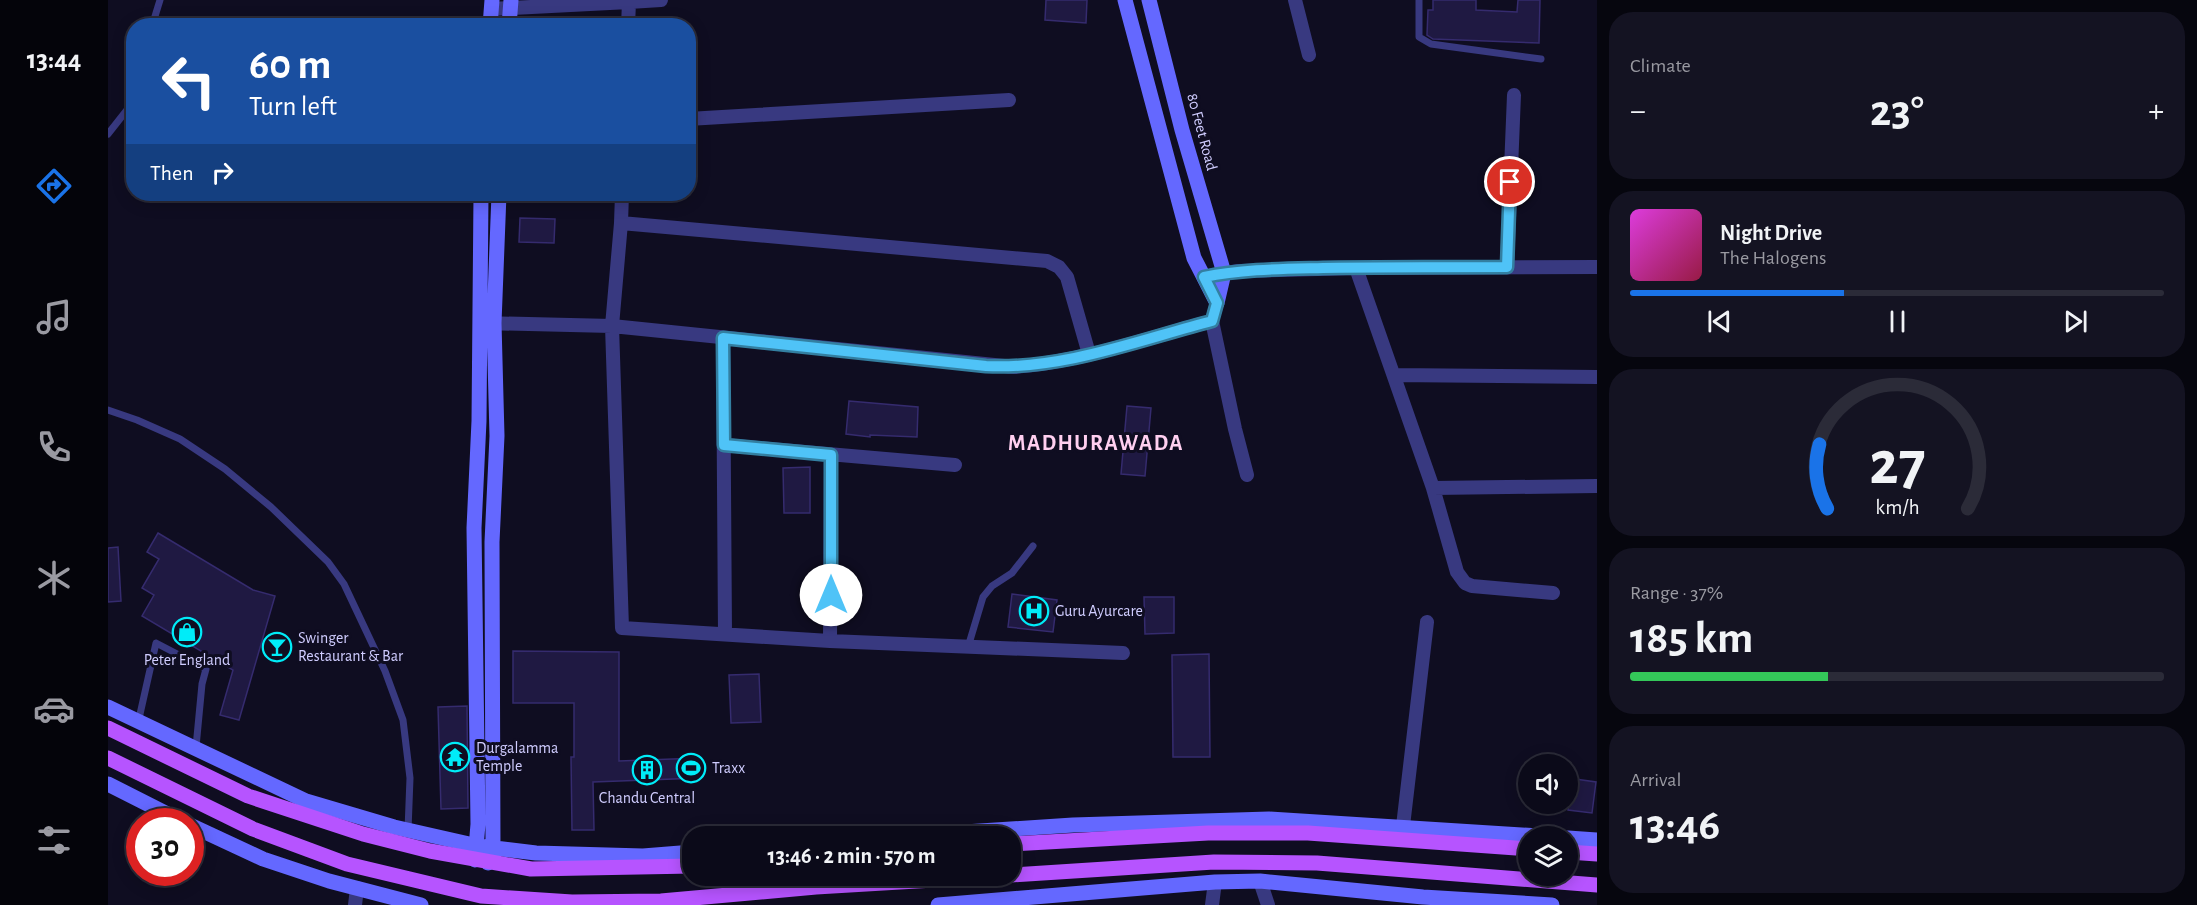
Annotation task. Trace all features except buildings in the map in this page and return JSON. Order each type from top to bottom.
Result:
[{"type":"main road","points":[[108,728],[248,796],[363,834],[484,854],[531,869],[682,866]]},
{"type":"main road","points":[[108,758],[253,829],[336,860],[481,896],[572,902],[662,901],[833,886]]},
{"type":"main road","points":[[1021,843],[1208,833],[1308,833],[1518,848]]},
{"type":"main road","points":[[1578,853],[1597,854]]},
{"type":"main road","points":[[1021,874],[1214,862],[1317,863],[1597,885]]},
{"type":"street","points":[[491,4],[661,0]]},
{"type":"street","points":[[1125,0],[1194,258],[1217,303]]},
{"type":"street","name":"80 Feet Road","points":[[1149,0],[1182,130],[1224,273]]},
{"type":"street","points":[[1295,0],[1309,55]]},
{"type":"street","points":[[628,18],[629,2]]},
{"type":"street","points":[[1507,267],[1514,95]]},
{"type":"street","points":[[696,119],[1009,100]]},
{"type":"street","points":[[481,201],[478,323],[479,422],[474,528],[484,854]]},
{"type":"street","points":[[484,854],[494,658],[492,543],[497,436],[494,323],[499,201]]},
{"type":"street","points":[[622,201],[612,326],[622,628],[830,641],[1123,653]]},
{"type":"street","points":[[621,223],[1047,261],[1059,267],[1067,277],[1089,354]]},
{"type":"street","points":[[1204,277],[1252,270],[1597,267]]},
{"type":"street","points":[[1356,268],[1433,488],[1457,572],[1465,583],[1472,586],[1553,593]]},
{"type":"street","points":[[1224,273],[1212,321],[1234,429],[1247,476]]},
{"type":"street","points":[[478,323],[612,326],[1014,368],[1089,354],[1212,321]]},
{"type":"street","points":[[723,338],[725,634]]},
{"type":"street","points":[[1394,375],[1597,376]]},
{"type":"street","points":[[724,445],[955,465]]},
{"type":"street","points":[[830,641],[831,455]]},
{"type":"street","points":[[1433,488],[1597,486]]},
{"type":"street","points":[[1403,826],[1427,622]]},
{"type":"street","points":[[108,707],[306,801],[484,854],[643,856],[682,853]]},
{"type":"street","points":[[108,784],[155,808]]},
{"type":"street","points":[[1021,828],[1269,819],[1518,834]]},
{"type":"street","points":[[204,832],[263,859],[421,905]]},
{"type":"street","points":[[1578,839],[1597,840]]},
{"type":"street","points":[[1260,881],[1268,905]]},
{"type":"street","points":[[938,905],[1215,882],[1260,881],[1490,903],[1552,905]]},
{"type":"street","points":[[1212,905],[1215,882]]},
{"type":"street","points":[[355,905],[357,888]]},
{"type":"lane","points":[[154,18],[160,0]]},
{"type":"lane","points":[[1419,0],[1419,37],[1431,44],[1541,59]]},
{"type":"lane","points":[[108,134],[126,110]]},
{"type":"lane","points":[[108,410],[180,439],[225,469],[271,507],[328,562],[345,584],[385,671],[403,720],[410,778],[408,830]]},
{"type":"lane","points":[[968,647],[983,597],[992,586],[1012,573],[1033,546]]},
{"type":"lane","points":[[138,723],[156,643],[206,669],[202,684],[196,749]]},
{"type":"place","name":"Guru Ayurcare","points":[[1034,611]]},
{"type":"place","name":"Peter England","points":[[187,632]]},
{"type":"place","name":"Swinger Restaurant & Bar","points":[[277,647]]},
{"type":"place","name":"Durgalamma Temple","points":[[455,757]]},
{"type":"place","name":"Traxx","points":[[691,768]]},
{"type":"place","name":"Chandu Central","points":[[647,770]]},
{"type":"district","name":"MADHURAWADA","points":[[1096,443]]},
{"type":"route","points":[[831,595],[831,455],[724,445],[723,338],[986,366],[1014,368],[1034,366],[1089,354],[1212,321],[1217,303],[1204,277],[1252,270],[1507,267],[1510,182]]}]
